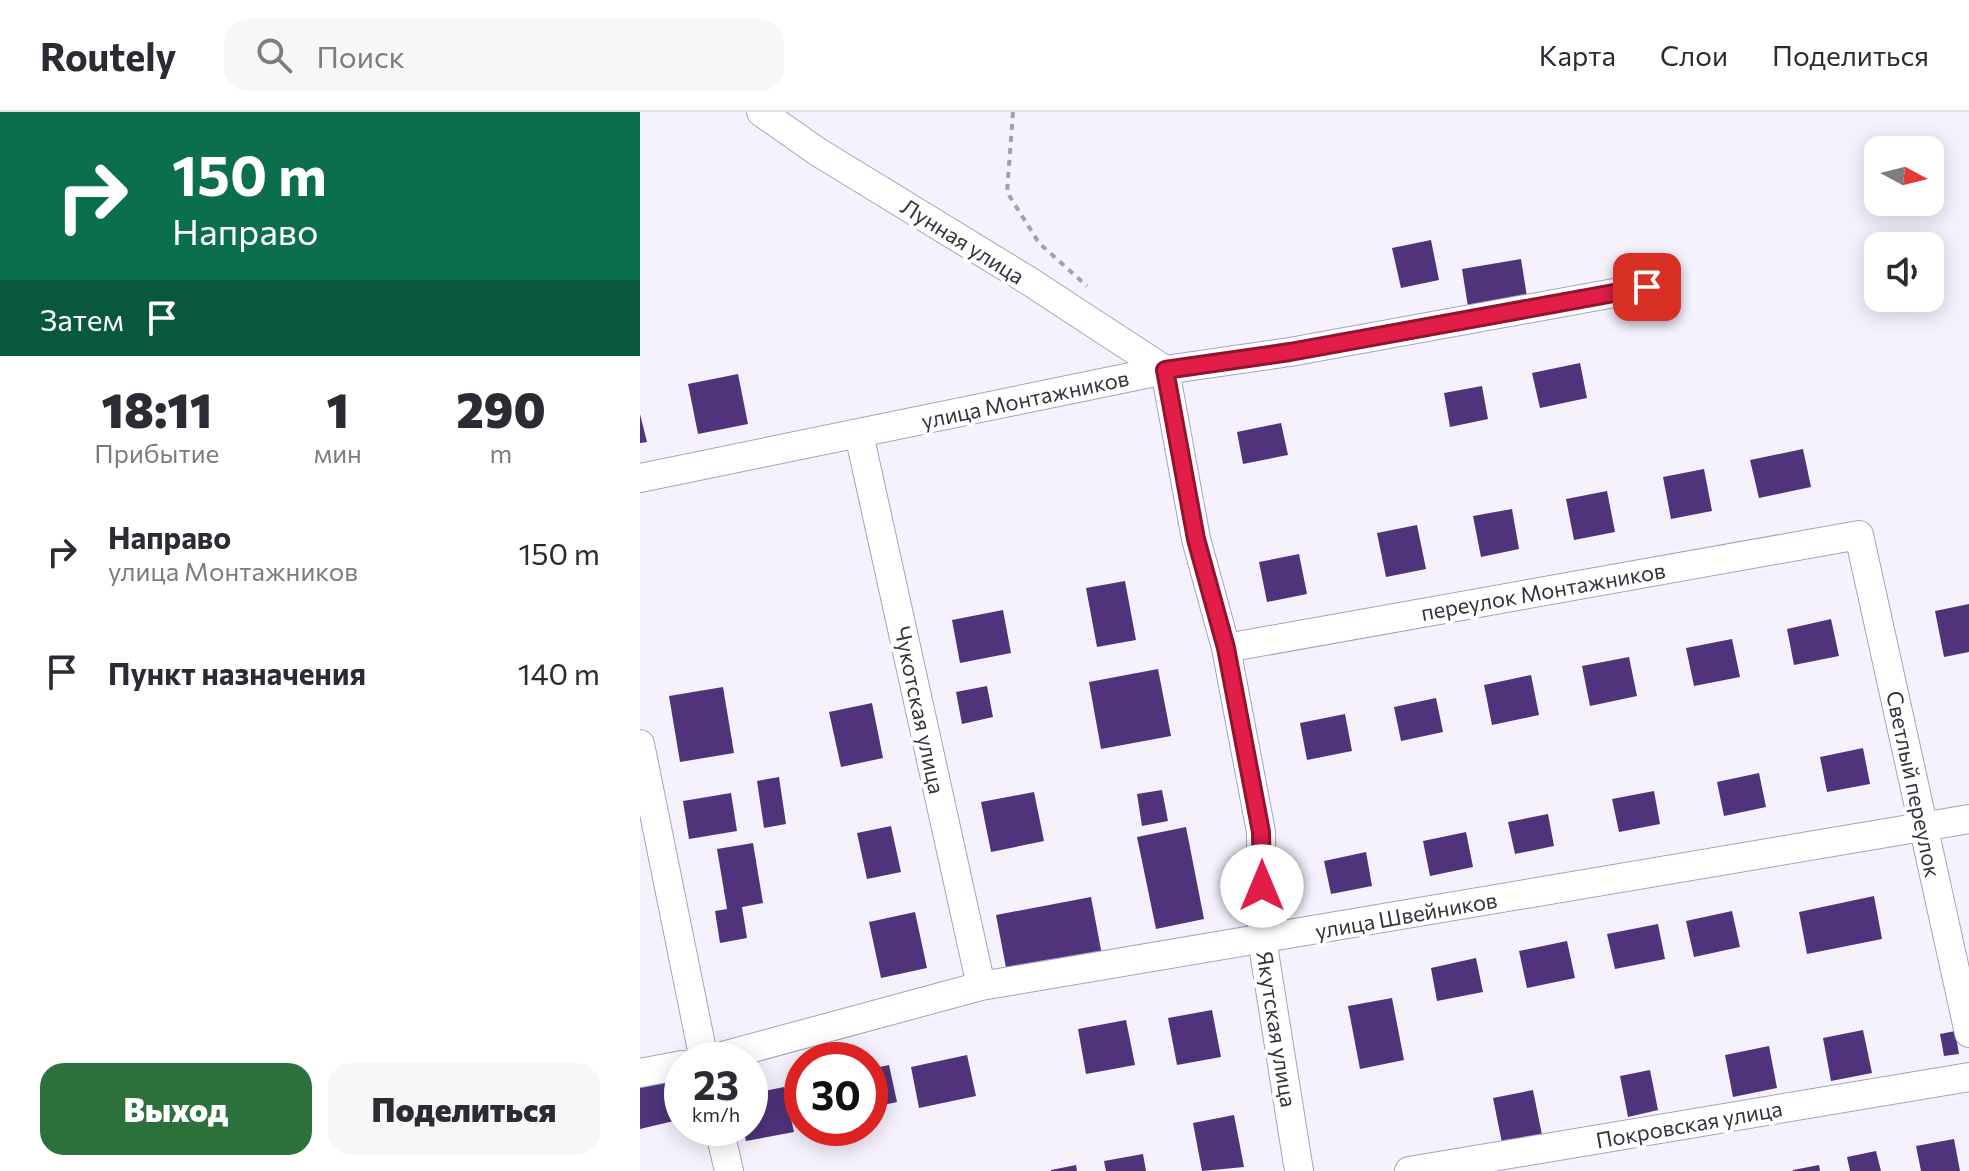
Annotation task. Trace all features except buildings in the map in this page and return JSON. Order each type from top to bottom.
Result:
[{"type":"street","name":"Лунная улица","points":[[761,112],[818,152],[1029,281],[1165,370]]},
{"type":"street","name":"улица Монтажников","points":[[640,478],[1165,370],[1290,352],[1647,287]]},
{"type":"street","name":"Якутская улица","points":[[1165,370],[1196,539],[1226,648],[1261,832],[1262,939],[1299,1171]]},
{"type":"street","name":"Чукотская улица","points":[[859,434],[981,986]]},
{"type":"street","name":"переулок Монтажников","points":[[1226,648],[1859,535]]},
{"type":"street","name":"Светлый переулок","points":[[1859,535],[1969,1033]]},
{"type":"street","points":[[640,744],[702,1042]]},
{"type":"street","name":"улица Швейников","points":[[768,1043],[981,986],[1969,819]]},
{"type":"street","points":[[640,1073],[664,1068]]},
{"type":"street","name":"Покровская улица","points":[[1409,1171],[1969,1077]]},
{"type":"street","points":[[723,1146],[729,1171]]},
{"type":"path","points":[[1011,113],[1007,192],[1039,243],[1091,290]]},
{"type":"route","points":[[1262,886],[1261,832],[1226,648],[1196,539],[1165,370],[1290,352],[1647,287]]}]
